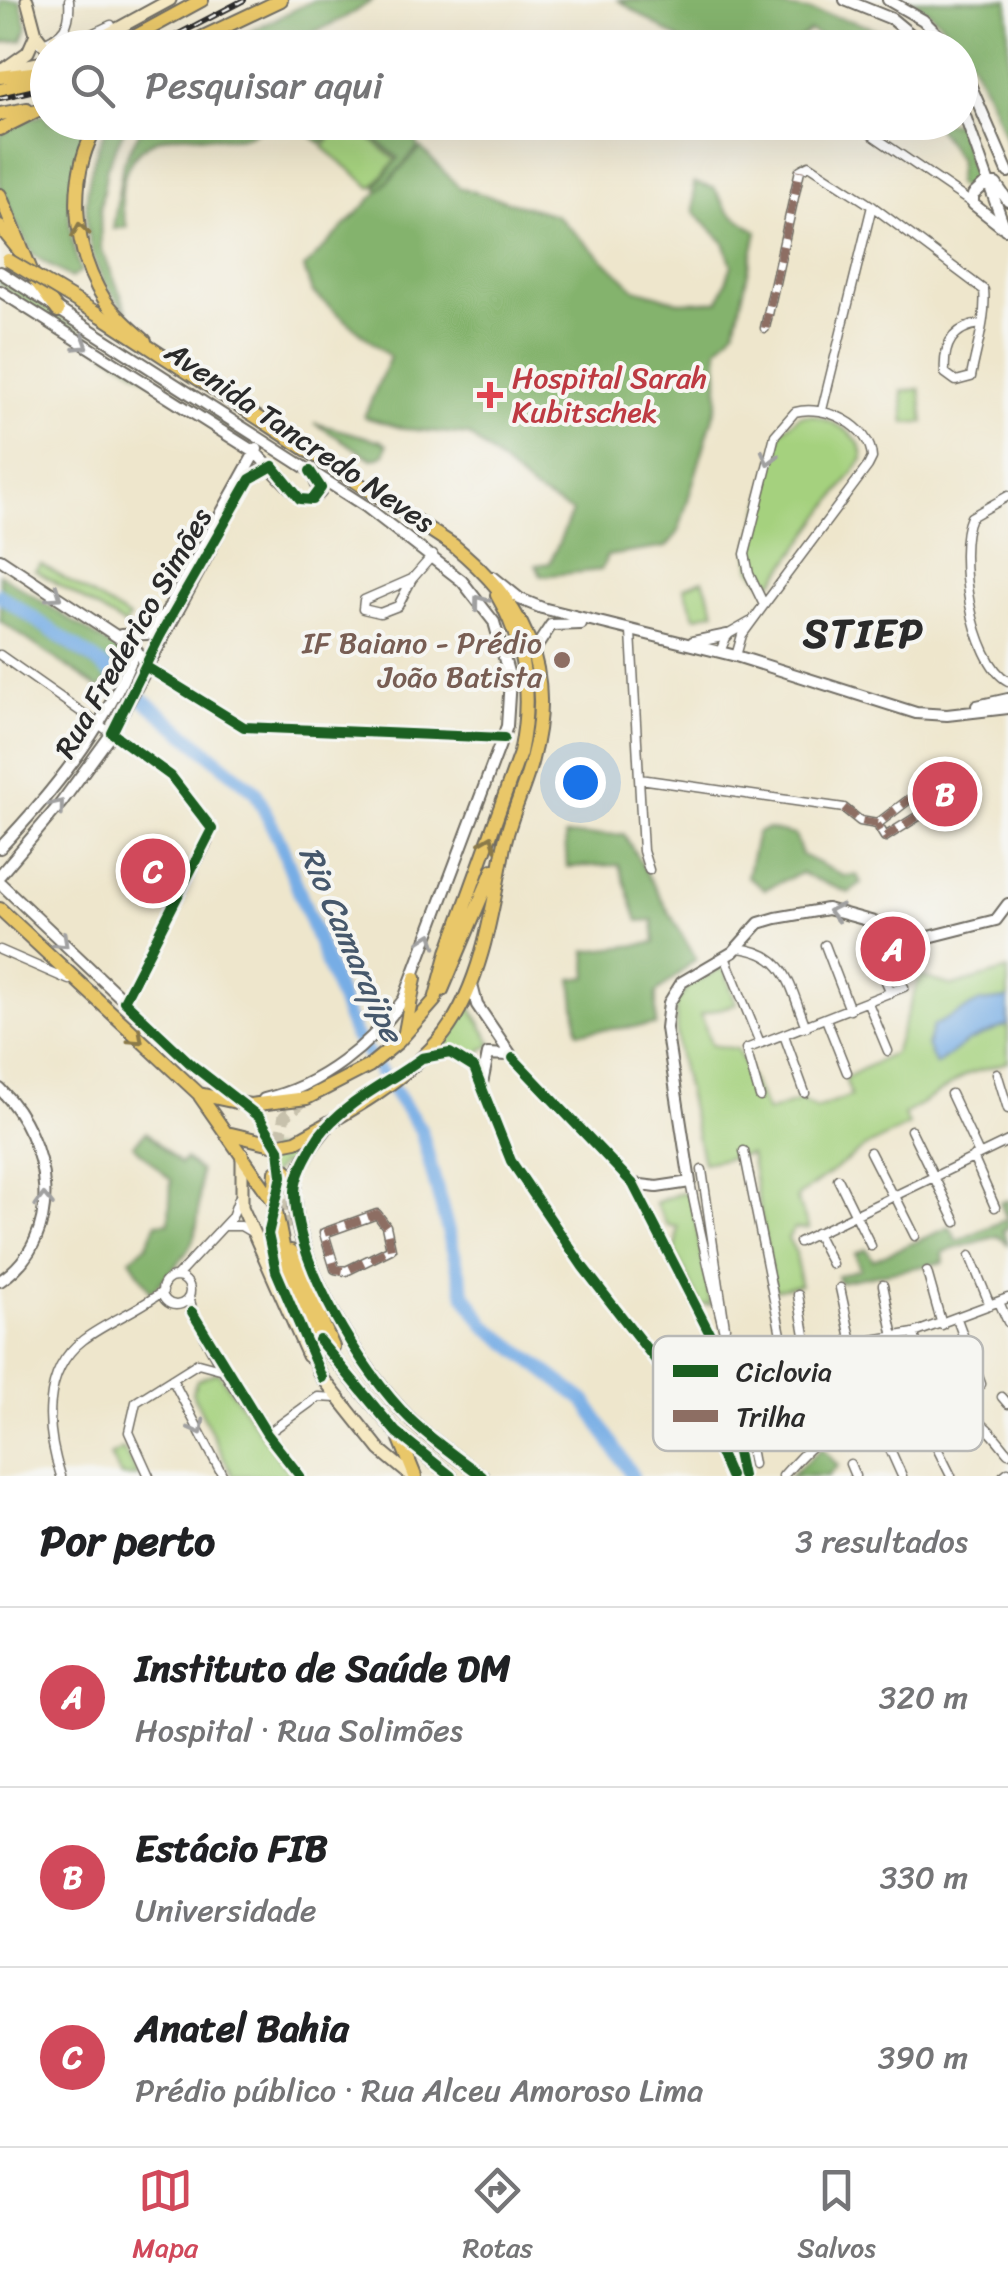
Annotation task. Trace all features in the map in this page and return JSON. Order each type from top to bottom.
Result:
[{"type":"main road","points":[[27,0],[42,30]]},
{"type":"main road","points":[[115,30],[170,0]]},
{"type":"main road","points":[[147,30],[202,0]]},
{"type":"main road","points":[[218,30],[280,0]]},
{"type":"main road","points":[[1,71],[30,54]]},
{"type":"main road","points":[[1,71],[30,64]]},
{"type":"main road","points":[[1,71],[30,71]]},
{"type":"main road","points":[[0,90],[30,84]]},
{"type":"main road","points":[[0,114],[30,108]]},
{"type":"main road","points":[[0,129],[30,114]]},
{"type":"main road","points":[[93,140],[78,184],[80,238],[108,304],[146,341]]},
{"type":"main road","points":[[0,195],[34,280],[58,310]]},
{"type":"main road","points":[[0,228],[24,256]]},
{"type":"main road","name":"Avenida Tancredo Neves","points":[[3,262],[146,341],[481,567],[516,609],[534,650],[540,697],[536,746],[506,838],[464,1002],[420,1060],[296,1142],[276,1145],[230,1134]]},
{"type":"main road","name":"Avenida Tancredo Neves","points":[[0,909],[199,1094],[226,1103],[289,1102],[342,1083],[401,1038],[435,1000],[448,952],[510,787],[526,721],[521,648],[481,567]]},
{"type":"main road","points":[[435,1000],[454,970],[506,838]]},
{"type":"main road","points":[[401,1038],[414,978]]},
{"type":"main road","points":[[199,1094],[274,1202]]},
{"type":"main road","points":[[295,1190],[310,1150],[330,1122]]},
{"type":"main road","points":[[242,1151],[240,1194],[300,1344],[380,1450],[413,1476]]},
{"type":"main road","points":[[326,1301],[298,1219],[295,1190],[286,1170],[276,1172],[274,1202],[289,1276],[317,1338],[396,1432],[451,1476]]},
{"type":"main road","points":[[351,1380],[309,1301],[291,1238],[386,1394],[412,1421],[482,1476]]},
{"type":"main road","points":[[276,1271],[322,1378]]},
{"type":"main road","points":[[396,1432],[413,1476]]},
{"type":"street","points":[[59,30],[70,18],[69,0]]},
{"type":"street","points":[[845,0],[892,20],[904,30]]},
{"type":"street","points":[[888,0],[924,20],[933,30]]},
{"type":"street","points":[[100,30],[111,25]]},
{"type":"street","points":[[978,103],[1008,172]]},
{"type":"street","points":[[880,140],[1007,230]]},
{"type":"street","points":[[970,140],[981,186],[1007,230]]},
{"type":"street","points":[[765,328],[800,170],[815,167],[979,284],[985,296],[981,324],[970,377],[956,380],[945,373],[944,366],[953,334],[981,324]]},
{"type":"street","points":[[974,204],[981,186]]},
{"type":"street","points":[[960,193],[981,186],[1002,188],[1008,201]]},
{"type":"street","points":[[822,410],[872,206]]},
{"type":"street","name":"Avenida Tancredo Neves","points":[[3,262],[58,310],[260,436],[432,556],[475,593],[502,638],[510,679],[504,738],[414,978],[384,1026],[341,1062],[269,1098],[226,1103]]},
{"type":"street","points":[[0,292],[256,453],[305,501],[317,498],[321,488],[310,471]]},
{"type":"street","points":[[736,656],[750,622],[764,604],[872,458],[864,436],[822,410],[795,412],[775,435],[745,554],[748,574],[764,604]]},
{"type":"street","name":"Rua Frederico Simões","points":[[110,632],[140,637],[167,611],[256,453],[260,436]]},
{"type":"street","name":"Rua Frederico Simões","points":[[0,875],[62,803],[112,733],[160,636],[250,479],[272,466]]},
{"type":"street","points":[[481,567],[528,604],[736,656],[916,712],[957,713],[1006,702],[1005,680],[990,666],[978,637],[965,540],[972,517],[986,504],[1008,496]]},
{"type":"street","points":[[208,553],[213,528]]},
{"type":"street","points":[[412,579],[364,600],[363,609],[380,613],[398,606],[412,579],[432,556]]},
{"type":"street","points":[[0,558],[124,641],[143,672],[244,727],[504,738]]},
{"type":"street","points":[[160,636],[167,611]]},
{"type":"street","points":[[686,644],[727,635],[750,622]]},
{"type":"street","points":[[534,650],[552,625],[597,624]]},
{"type":"street","points":[[631,632],[643,851],[649,870]]},
{"type":"street","points":[[720,652],[727,635]]},
{"type":"street","name":"Rua Frederico Simões","points":[[0,848],[55,787],[111,704],[131,660],[124,641]]},
{"type":"street","points":[[0,655],[171,776],[212,829],[124,1001]]},
{"type":"street","points":[[640,779],[844,808],[860,821],[877,824],[924,788],[939,784],[944,790],[941,802],[885,838],[877,824]]},
{"type":"street","points":[[676,784],[684,795]]},
{"type":"street","points":[[0,883],[192,1065]]},
{"type":"street","points":[[996,920],[1008,904]]},
{"type":"street","points":[[726,1336],[714,1304],[690,1182],[666,1014],[682,982],[737,948],[759,924],[818,908],[922,937],[996,920],[1008,925]]},
{"type":"street","points":[[825,945],[850,1010]]},
{"type":"street","points":[[737,948],[766,953],[780,964],[806,1026]]},
{"type":"street","points":[[0,950],[61,975],[90,996]]},
{"type":"street","points":[[725,957],[760,1043]]},
{"type":"street","points":[[880,965],[891,993]]},
{"type":"street","points":[[472,977],[477,1005],[514,1058],[633,1184],[711,1336]]},
{"type":"street","points":[[760,1097],[744,1052],[904,987]]},
{"type":"street","points":[[868,1003],[888,1051]]},
{"type":"street","points":[[826,1019],[847,1072]]},
{"type":"street","points":[[784,1035],[806,1093]]},
{"type":"street","points":[[482,1085],[488,1054],[500,1052],[514,1058]]},
{"type":"street","points":[[420,1060],[457,1055],[474,1068],[511,1161],[583,1267],[653,1357]]},
{"type":"street","points":[[997,1073],[1008,1109]]},
{"type":"street","points":[[0,1089],[31,1135],[44,1219],[34,1246],[0,1281]]},
{"type":"street","points":[[951,1094],[995,1206]]},
{"type":"street","points":[[911,1130],[956,1222]]},
{"type":"street","points":[[798,1242],[1008,1140]]},
{"type":"street","points":[[744,1151],[778,1336]]},
{"type":"street","points":[[870,1152],[915,1236]]},
{"type":"street","points":[[702,1170],[726,1336]]},
{"type":"street","points":[[838,1179],[871,1246]]},
{"type":"street","points":[[633,1184],[657,1187],[690,1182]]},
{"type":"street","points":[[643,1203],[648,1192],[657,1187]]},
{"type":"street","points":[[61,1476],[50,1418],[61,1366],[83,1340],[143,1307],[162,1291],[208,1237],[224,1226],[240,1194]]},
{"type":"street","points":[[381,1215],[392,1242],[389,1251],[341,1272],[327,1251],[324,1234],[381,1215]]},
{"type":"street","points":[[224,1226],[240,1226],[253,1233]]},
{"type":"street","points":[[816,1234],[832,1264]]},
{"type":"street","points":[[311,1258],[327,1251]]},
{"type":"street","points":[[970,1256],[1008,1322]]},
{"type":"street","points":[[189,1263],[187,1281],[192,1312],[267,1434],[300,1476]]},
{"type":"street","points":[[926,1272],[942,1324]]},
{"type":"street","points":[[176,1277],[187,1281]]},
{"type":"street","points":[[883,1284],[894,1336]]},
{"type":"street","points":[[840,1288],[850,1336]]},
{"type":"street","points":[[162,1291],[166,1302]]},
{"type":"street","points":[[798,1296],[805,1336]]},
{"type":"street","points":[[178,1305],[188,1297]]},
{"type":"street","points":[[899,1336],[957,1319],[999,1301]]},
{"type":"street","points":[[143,1307],[166,1302],[192,1312]]},
{"type":"street","points":[[957,1319],[963,1336]]},
{"type":"street","points":[[149,1476],[131,1442],[128,1422],[142,1396],[198,1364],[205,1350],[204,1335]]},
{"type":"street","points":[[198,1364],[226,1370]]},
{"type":"street","points":[[318,1397],[322,1378]]},
{"type":"street","points":[[172,1380],[224,1476]]},
{"type":"street","points":[[267,1434],[318,1397],[337,1398]]},
{"type":"street","points":[[983,1428],[1008,1453]]},
{"type":"street","points":[[719,1451],[730,1476]]},
{"type":"street","points":[[738,1451],[742,1476]]},
{"type":"street","points":[[751,1451],[753,1464]]},
{"type":"street","points":[[783,1476],[809,1451]]},
{"type":"street","points":[[890,1451],[902,1476]]},
{"type":"street","points":[[938,1451],[951,1476]]},
{"type":"street","points":[[850,1464],[855,1476]]},
{"type":"green space","points":[[0,0],[20,0],[27,27],[22,40],[0,43]]},
{"type":"green space","points":[[314,0],[373,0],[320,30],[254,30]]},
{"type":"green space","points":[[618,0],[773,6],[811,11],[879,30],[665,30]]},
{"type":"green space","points":[[911,0],[1008,0],[1008,147],[978,74],[978,30],[949,30]]},
{"type":"green space","points":[[30,119],[30,140],[83,140],[72,177],[69,214],[81,271],[71,278],[33,255],[0,185],[0,135]]},
{"type":"green space","points":[[101,140],[119,140],[107,167],[100,209],[101,248],[128,312],[98,269],[90,246],[87,196]]},
{"type":"green space","points":[[135,140],[159,140],[147,145],[128,166],[122,195],[127,227],[113,229],[123,162]]},
{"type":"green space","points":[[329,140],[372,140],[396,160],[372,188],[323,147]]},
{"type":"green space","points":[[376,140],[416,140],[418,148],[379,191],[376,187],[398,158]]},
{"type":"green space","points":[[945,140],[963,140],[974,180],[967,189],[956,185],[959,160]]},
{"type":"green space","points":[[421,148],[460,188],[556,215],[635,289],[681,302],[719,301],[732,265],[724,242],[694,212],[694,183],[714,188],[728,211],[757,232],[735,329],[718,348],[718,400],[678,533],[666,547],[607,556],[601,570],[541,576],[536,565],[550,563],[572,512],[534,491],[469,435],[405,429],[364,417],[390,357],[312,292],[304,268]]},
{"type":"green space","points":[[0,278],[248,439],[28,304],[0,284]]},
{"type":"green space","points":[[920,389],[924,422],[905,423],[902,391]]},
{"type":"green space","points":[[811,415],[852,436],[863,459],[774,581],[763,582],[751,569],[749,553],[781,431],[800,416]]},
{"type":"green space","points":[[314,423],[381,441],[387,445],[384,455],[373,459]]},
{"type":"green space","points":[[41,564],[129,618],[124,625],[35,570]]},
{"type":"green space","points":[[0,574],[121,653],[115,668],[0,589]]},
{"type":"green space","points":[[703,580],[715,611],[695,617],[684,587]]},
{"type":"green space","points":[[0,602],[108,677],[100,689],[0,621]]},
{"type":"green space","points":[[767,829],[795,835],[802,855],[844,876],[857,875],[861,883],[849,893],[801,873],[765,889],[747,877],[757,833]]},
{"type":"green space","points":[[624,834],[696,959],[656,993],[656,1025],[578,1032],[572,979],[588,977],[586,951],[655,943],[653,920],[638,921],[619,865],[567,867],[565,836]]},
{"type":"green space","points":[[724,967],[736,1004],[701,1014],[711,1045],[737,1049],[767,1112],[801,1100],[816,1109],[851,1096],[845,1078],[894,1053],[920,976],[953,986],[1008,970],[1008,1062],[968,1074],[904,1115],[909,1125],[864,1148],[796,1198],[809,1228],[794,1229],[788,1238],[796,1253],[800,1285],[774,1290],[750,1154],[703,1163],[678,1051],[675,1004],[690,985]]},
{"type":"green space","points":[[468,1002],[493,1045],[483,1049],[475,1063],[442,1047]]},
{"type":"green space","points":[[146,1132],[180,1164],[185,1159],[200,1171],[193,1239],[179,1262],[151,1292],[130,1259],[146,1246],[157,1223],[169,1222],[171,1180],[133,1145]]},
{"type":"green space","points":[[248,1144],[272,1150],[307,1144],[295,1170],[281,1164],[268,1179]]},
{"type":"green space","points":[[683,1192],[691,1197],[711,1305],[700,1304],[675,1251],[678,1227],[667,1225],[655,1203]]},
{"type":"green space","points":[[1008,1200],[1008,1228],[1003,1230],[1008,1244],[998,1236],[943,1252],[944,1262],[839,1282],[837,1276],[860,1269],[855,1254],[866,1249],[873,1260],[950,1227],[957,1241],[1007,1219],[1000,1203]]},
{"type":"green space","points":[[218,1372],[291,1476],[233,1476],[192,1393],[197,1380]]},
{"type":"green space","points":[[123,1449],[138,1475],[121,1476],[110,1456]]},
{"type":"green space","points":[[819,1451],[825,1451],[838,1466],[828,1476],[790,1476]]},
{"type":"water","points":[[1008,999],[1008,1025],[967,1042],[936,1065],[927,1046],[933,1026],[980,1002]]},
{"type":"waterway","name":"Rio Camarajipe","points":[[0,595],[96,661],[255,791],[280,842],[354,1034],[421,1130],[465,1295],[486,1326],[586,1402],[632,1476]]},
{"type":"tunnel","points":[[192,1065],[259,1117],[277,1146]]},
{"type":"tunnel","points":[[293,1228],[279,1149],[284,1117],[307,1098]]},
{"type":"tunnel","points":[[274,1208],[268,1234],[276,1271]]},
{"type":"railway","points":[[186,30],[244,0]]},
{"type":"railway","points":[[0,98],[30,91]]},
{"type":"marked path","points":[[765,328],[800,170]]},
{"type":"marked path","points":[[844,808],[860,821],[877,824],[924,788],[939,784],[944,790],[941,802],[885,837],[877,824]]},
{"type":"marked path","points":[[377,1214],[386,1226],[391,1249],[346,1271],[335,1269],[324,1233],[377,1214]]},
{"type":"cycle path","points":[[310,471],[321,488],[312,500],[300,499],[273,466],[250,479],[160,636],[112,733],[171,776],[212,829],[124,1001],[192,1065],[259,1117],[279,1149],[282,1176],[268,1234],[276,1271],[322,1378]]},
{"type":"cycle path","points":[[145,666],[244,727],[504,738]]},
{"type":"cycle path","points":[[482,1476],[410,1419],[371,1373],[334,1314],[306,1250],[295,1191],[300,1170],[329,1124],[368,1094],[422,1058],[450,1053],[474,1068],[511,1161],[583,1267],[653,1357]]},
{"type":"cycle path","points":[[513,1058],[633,1184],[711,1336]]},
{"type":"cycle path","points":[[192,1312],[267,1434],[300,1476]]},
{"type":"cycle path","points":[[319,1340],[396,1432],[451,1476]]},
{"type":"cycle path","points":[[719,1451],[730,1476]]},
{"type":"cycle path","points":[[737,1451],[742,1476]]},
{"type":"place","name":"Hospital Sarah Kubitschek","points":[[490,395]]},
{"type":"place","name":"IF Baiano - Prédio João Batista","points":[[562,660]]},
{"type":"place","name":"Estácio FIB","points":[[945,794]]},
{"type":"place","name":"Anatel Bahia","points":[[153,871]]},
{"type":"place","name":"Instituto de Saúde DM","points":[[893,949]]},
{"type":"district","name":"STIEP","points":[[864,633]]}]
